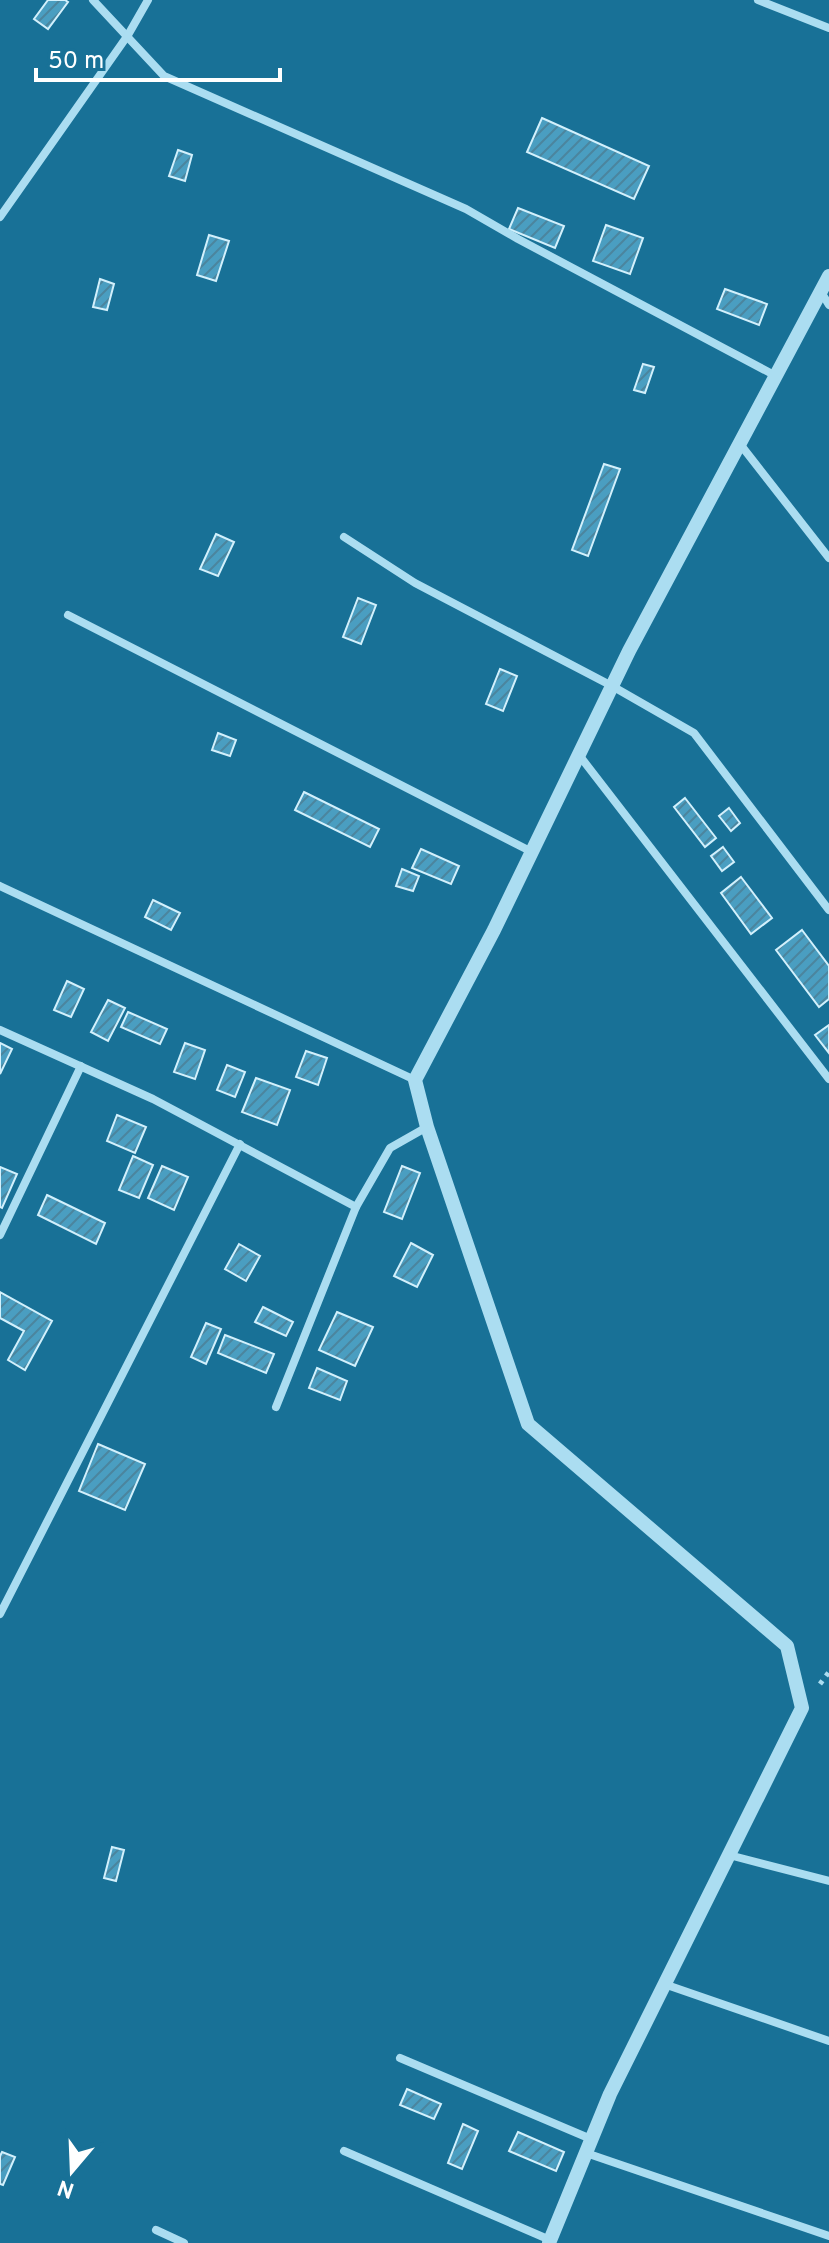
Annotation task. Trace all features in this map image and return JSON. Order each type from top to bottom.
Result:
[{"type":"street","points":[[93,0],[164,76],[466,209],[776,376]]},
{"type":"street","points":[[0,217],[128,35],[148,0]]},
{"type":"street","points":[[758,0],[829,28]]},
{"type":"street","points":[[344,2151],[550,2242],[610,2094],[802,1708],[787,1646],[528,1424],[427,1127],[415,1080],[494,930],[612,686],[776,376],[825,299],[829,276]]},
{"type":"street","points":[[740,444],[829,558]]},
{"type":"street","points":[[344,537],[415,583],[612,686],[694,733],[829,910]]},
{"type":"street","points":[[68,615],[532,852]]},
{"type":"street","points":[[579,755],[829,1079]]},
{"type":"street","points":[[0,886],[415,1080]]},
{"type":"street","points":[[0,1030],[153,1099],[356,1207]]},
{"type":"street","points":[[0,1235],[81,1066]]},
{"type":"street","points":[[276,1407],[356,1207],[390,1148],[427,1127]]},
{"type":"street","points":[[0,1614],[240,1144]]},
{"type":"street","points":[[729,1855],[829,1881]]},
{"type":"street","points":[[664,1984],[829,2041]]},
{"type":"street","points":[[400,2058],[589,2146],[829,2236]]},
{"type":"street","points":[[156,2230],[184,2243]]},
{"type":"building","points":[[48,0],[68,2],[48,29],[34,19]]},
{"type":"building","points":[[542,118],[649,166],[634,199],[527,152]]},
{"type":"building","points":[[178,150],[192,155],[185,181],[169,176]]},
{"type":"building","points":[[518,208],[564,226],[555,248],[509,229]]},
{"type":"building","points":[[606,225],[643,238],[630,274],[593,261]]},
{"type":"building","points":[[209,235],[229,241],[216,281],[197,275]]},
{"type":"building","points":[[100,279],[114,284],[107,310],[93,307]]},
{"type":"building","points":[[725,289],[767,304],[759,325],[717,309]]},
{"type":"building","points":[[643,364],[654,367],[645,393],[634,390]]},
{"type":"building","points":[[604,464],[620,469],[588,556],[572,550]]},
{"type":"building","points":[[216,534],[234,542],[218,576],[200,569]]},
{"type":"building","points":[[358,598],[376,605],[361,644],[343,637]]},
{"type":"building","points":[[500,669],[517,676],[503,711],[486,704]]},
{"type":"building","points":[[218,733],[236,740],[230,756],[212,750]]},
{"type":"building","points":[[304,792],[379,829],[370,847],[295,810]]},
{"type":"building","points":[[685,798],[716,838],[705,847],[674,807]]},
{"type":"building","points":[[729,808],[740,823],[731,831],[719,816]]},
{"type":"building","points":[[723,847],[734,862],[722,871],[711,856]]},
{"type":"building","points":[[421,849],[459,866],[451,884],[412,868]]},
{"type":"building","points":[[402,869],[419,876],[413,891],[396,886]]},
{"type":"building","points":[[741,877],[772,918],[751,934],[721,893]]},
{"type":"building","points":[[153,900],[180,913],[171,930],[145,917]]},
{"type":"building","points":[[802,930],[829,966],[829,999],[819,1007],[776,950]]},
{"type":"building","points":[[67,981],[84,989],[71,1017],[54,1010]]},
{"type":"building","points":[[108,1000],[125,1008],[108,1041],[91,1032]]},
{"type":"building","points":[[128,1012],[167,1029],[160,1044],[121,1027]]},
{"type":"building","points":[[829,1025],[829,1053],[815,1035]]},
{"type":"building","points":[[0,1043],[12,1049],[0,1074]]},
{"type":"building","points":[[185,1043],[205,1050],[195,1079],[174,1072]]},
{"type":"building","points":[[306,1051],[327,1058],[318,1085],[296,1077]]},
{"type":"building","points":[[227,1065],[245,1072],[235,1097],[217,1090]]},
{"type":"building","points":[[256,1078],[290,1090],[277,1125],[242,1112]]},
{"type":"building","points":[[117,1115],[146,1127],[135,1153],[107,1141]]},
{"type":"building","points":[[133,1156],[153,1165],[139,1198],[119,1190]]},
{"type":"building","points":[[162,1166],[188,1177],[174,1210],[148,1198]]},
{"type":"building","points":[[402,1166],[420,1173],[402,1219],[384,1212]]},
{"type":"building","points":[[0,1167],[17,1174],[2,1208],[0,1207]]},
{"type":"building","points":[[47,1195],[105,1223],[96,1244],[38,1215]]},
{"type":"building","points":[[411,1243],[433,1255],[417,1287],[394,1276]]},
{"type":"building","points":[[239,1244],[260,1256],[246,1281],[225,1269]]},
{"type":"building","points":[[0,1292],[52,1321],[25,1370],[8,1360],[24,1331],[0,1318]]},
{"type":"building","points":[[263,1307],[293,1322],[286,1336],[255,1322]]},
{"type":"building","points":[[337,1312],[373,1327],[355,1366],[319,1350]]},
{"type":"building","points":[[206,1323],[221,1329],[206,1364],[191,1357]]},
{"type":"building","points":[[225,1335],[274,1354],[266,1373],[218,1353]]},
{"type":"building","points":[[317,1368],[347,1381],[340,1400],[309,1388]]},
{"type":"building","points":[[98,1444],[145,1464],[125,1510],[79,1491]]},
{"type":"building","points":[[112,1847],[124,1850],[116,1881],[104,1878]]},
{"type":"building","points":[[407,2089],[441,2104],[434,2119],[400,2105]]},
{"type":"building","points":[[463,2124],[478,2131],[462,2169],[448,2163]]},
{"type":"building","points":[[518,2132],[564,2152],[556,2171],[509,2151]]},
{"type":"building","points":[[2,2152],[15,2157],[3,2185],[0,2184]]}]
